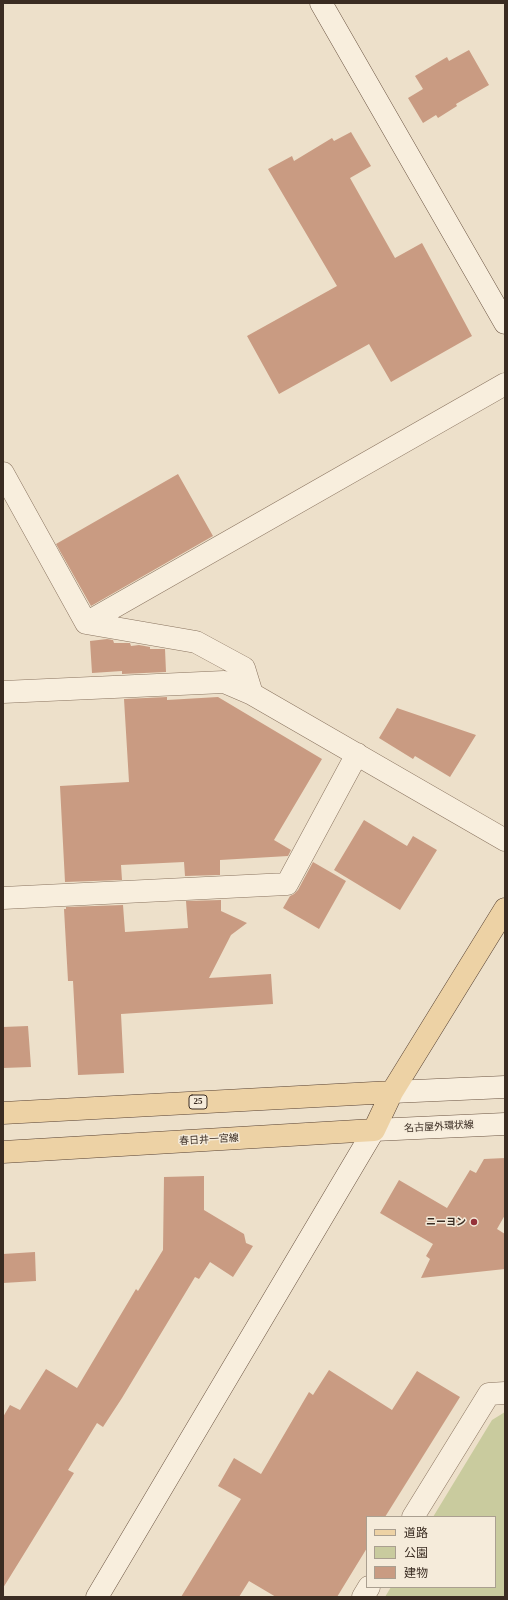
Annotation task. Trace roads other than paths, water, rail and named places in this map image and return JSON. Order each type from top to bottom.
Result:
[{"type":"main road","points":[[374,1130],[392,1092],[505,909]]},
{"type":"main road","name":"25","points":[[3,1113],[392,1092]]},
{"type":"main road","name":"春日井一宮線","points":[[3,1152],[374,1130]]},
{"type":"street","points":[[321,3],[505,323]]},
{"type":"street","points":[[86,623],[505,384]]},
{"type":"street","points":[[3,473],[86,623]]},
{"type":"street","points":[[86,623],[196,642],[244,668],[252,694]]},
{"type":"street","points":[[3,692],[224,682],[252,694],[505,840]]},
{"type":"street","points":[[3,898],[287,884],[357,754]]},
{"type":"street","points":[[392,1092],[505,1087]]},
{"type":"street","name":"名古屋外環状線","points":[[374,1130],[505,1124]]},
{"type":"street","points":[[97,1597],[374,1130]]},
{"type":"street","points":[[414,1516],[489,1394],[505,1393]]},
{"type":"street","points":[[363,1597],[369,1588]]},
{"type":"place","name":"ニーヨン","points":[[474,1222]]}]
